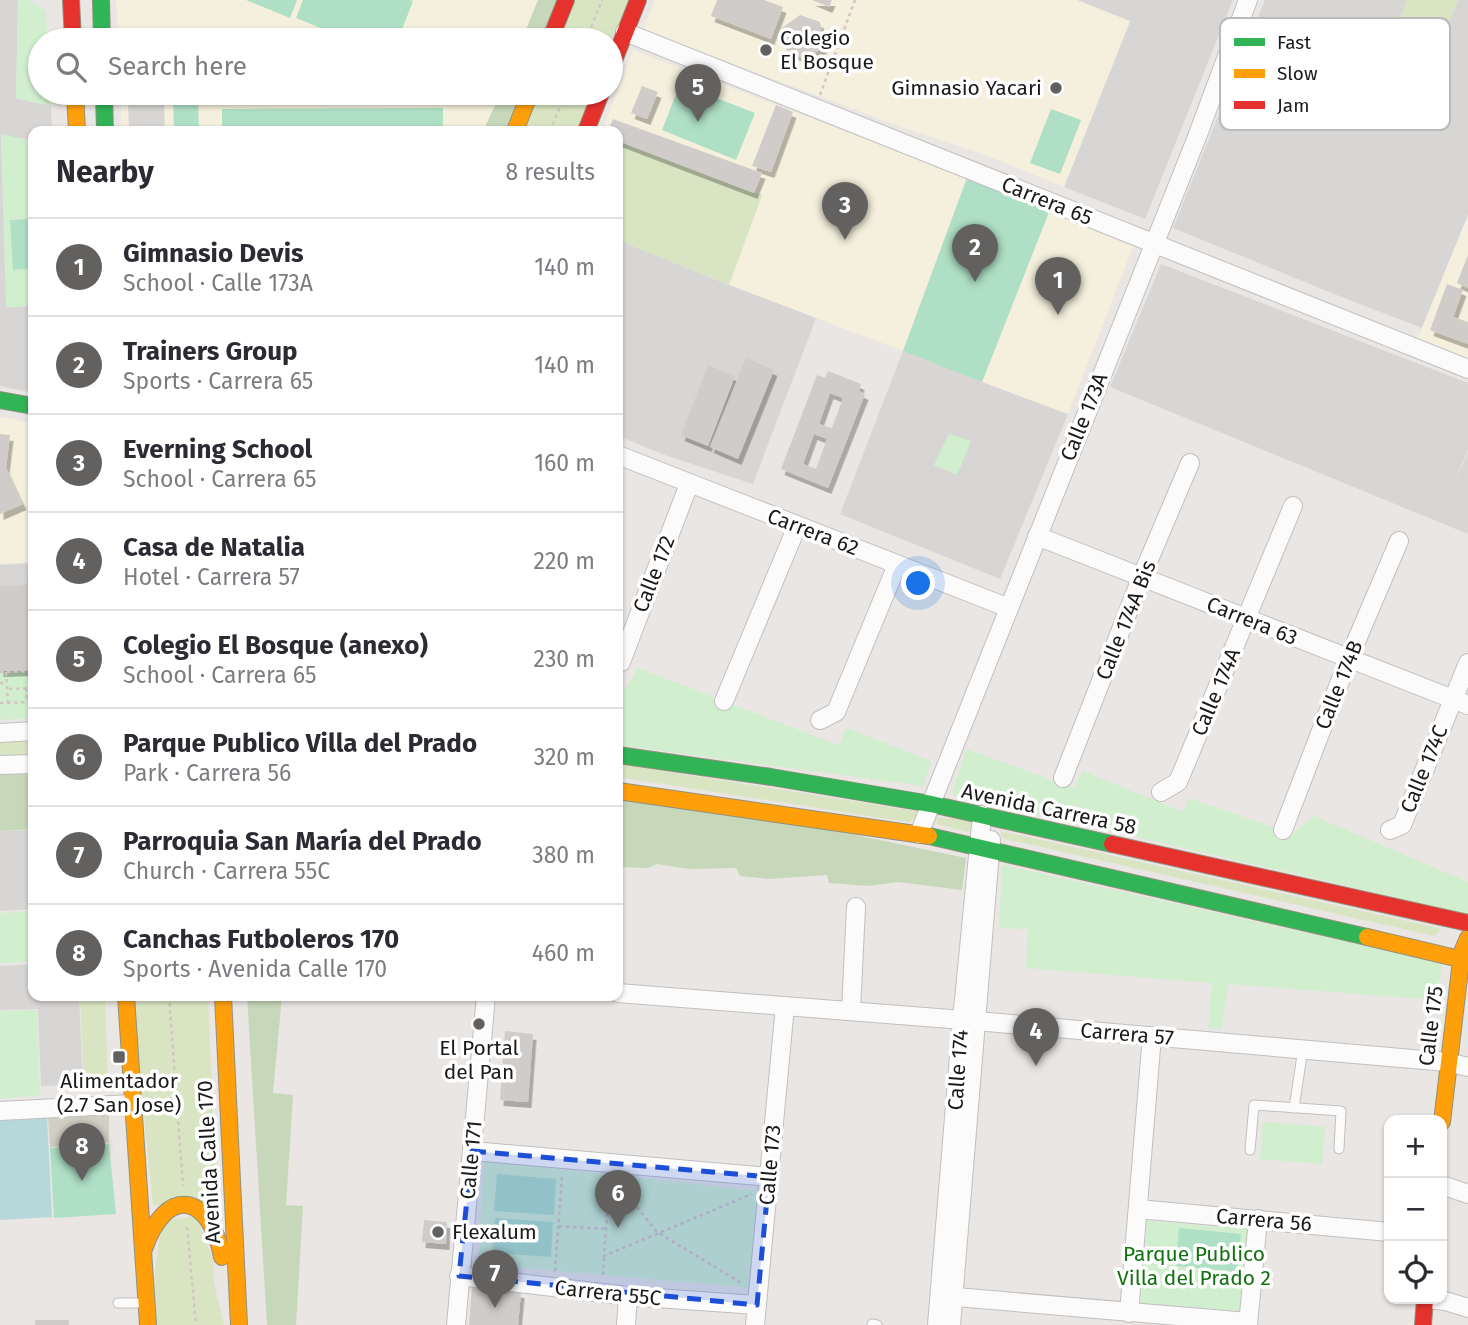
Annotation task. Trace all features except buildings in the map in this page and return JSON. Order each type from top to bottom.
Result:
[{"type":"street","points":[[72,0],[73,28]]},
{"type":"street","points":[[101,0],[102,28]]},
{"type":"street","points":[[555,28],[566,0]]},
{"type":"street","points":[[623,37],[638,0]]},
{"type":"street","name":"Calle 173A","points":[[1241,18],[1248,0]]},
{"type":"street","name":"Carrera 65","points":[[625,32],[1468,369]]},
{"type":"street","name":"Calle 173A","points":[[919,834],[1220,75]]},
{"type":"street","points":[[76,105],[77,126]]},
{"type":"street","points":[[104,105],[105,126]]},
{"type":"street","points":[[516,126],[525,105]]},
{"type":"street","points":[[588,126],[596,105]]},
{"type":"street","points":[[0,400],[28,405]]},
{"type":"street","name":"Carrera 62","points":[[623,457],[1009,608]]},
{"type":"street","name":"Calle 174A Bis","points":[[1063,778],[1142,576],[1191,463]]},
{"type":"street","name":"Calle 172","points":[[623,657],[689,484]]},
{"type":"street","name":"Calle 174A","points":[[1161,792],[1178,782],[1293,506]]},
{"type":"street","points":[[724,701],[797,526]]},
{"type":"street","name":"Carrera 63","points":[[1037,536],[1460,702]]},
{"type":"street","name":"Calle 174B","points":[[1283,831],[1349,658],[1399,541]]},
{"type":"street","points":[[820,720],[836,712],[897,565]]},
{"type":"street","name":"Calle 174C","points":[[1390,830],[1402,825],[1460,702],[1468,663]]},
{"type":"street","points":[[0,733],[28,730]]},
{"type":"street","name":"Avenida Carrera 58","points":[[623,756],[931,804],[1468,923]]},
{"type":"street","points":[[0,765],[28,764]]},
{"type":"street","points":[[623,792],[919,834],[984,847],[1464,961]]},
{"type":"street","name":"Calle 174","points":[[951,1325],[947,1296],[988,816]]},
{"type":"street","points":[[851,1011],[856,907]]},
{"type":"street","points":[[1437,953],[1449,945],[1452,939],[1451,924],[1447,918]]},
{"type":"street","name":"Calle 175","points":[[1443,1115],[1447,1062],[1468,938]]},
{"type":"street","name":"Carrera 57","points":[[623,993],[1303,1049],[1447,1062],[1468,1067]]},
{"type":"street","points":[[126,1001],[148,1325]]},
{"type":"street","name":"Avenida Calle 170","points":[[221,1001],[237,1325]]},
{"type":"street","name":"Calle 171","points":[[456,1325],[486,1001]]},
{"type":"street","name":"Calle 173","points":[[755,1325],[765,1184],[785,1006]]},
{"type":"street","points":[[1129,1313],[1152,1036]]},
{"type":"street","points":[[0,1111],[132,1104]]},
{"type":"street","points":[[472,1151],[765,1184]]},
{"type":"street","points":[[1447,1187],[1468,1194]]},
{"type":"street","points":[[143,1257],[148,1234],[160,1214],[185,1205],[200,1208],[210,1216],[217,1228],[221,1242],[224,1284],[237,1325]]},
{"type":"street","name":"Carrera 56","points":[[1138,1209],[1384,1232]]},
{"type":"street","points":[[947,1296],[1248,1323],[1258,1219]]},
{"type":"street","name":"Carrera 55C","points":[[459,1276],[628,1296],[757,1305]]},
{"type":"street","points":[[626,1325],[628,1296]]},
{"type":"street","name":"Calle 174","points":[[937,1325],[947,1296]]},
{"type":"street","points":[[1447,1302],[1468,1308]]},
{"type":"street","points":[[1423,1325],[1426,1304]]},
{"type":"lane","points":[[1294,1108],[1303,1049]]},
{"type":"lane","points":[[1250,1150],[1254,1105],[1341,1111],[1339,1149]]},
{"type":"lane","points":[[118,1303],[146,1303]]},
{"type":"path","points":[[590,28],[601,0]]},
{"type":"path","points":[[816,108],[855,0]]},
{"type":"path","points":[[552,126],[561,105]]},
{"type":"path","points":[[0,672],[28,671]]},
{"type":"path","points":[[6,672],[8,703]]},
{"type":"path","points":[[0,683],[7,683]]},
{"type":"path","points":[[0,703],[27,702],[26,688],[8,689]]},
{"type":"path","points":[[169,1001],[196,1325]]},
{"type":"path","points":[[555,1271],[563,1169]]},
{"type":"path","points":[[603,1275],[611,1175],[657,1232],[749,1288]]},
{"type":"path","points":[[604,1256],[765,1184]]},
{"type":"path","points":[[559,1226],[607,1229]]},
{"type":"highlighted area","points":[[472,1151],[769,1177],[757,1305],[459,1276]]},
{"type":"shaded area","points":[[0,0],[18,0],[16,98],[28,101],[28,105],[51,106],[52,126],[28,126],[28,140],[1,135],[7,307],[28,306],[28,392],[0,386]]},
{"type":"shaded area","points":[[116,0],[538,0],[527,28],[117,28]]},
{"type":"shaded area","points":[[654,0],[1077,0],[1130,21],[1064,187],[983,154],[901,127],[643,30]]},
{"type":"shaded area","points":[[1077,0],[1233,0],[1226,18],[1220,18],[1220,32],[1145,219],[1064,187],[1130,22]]},
{"type":"shaded area","points":[[1265,0],[1407,0],[1400,18],[1258,18]]},
{"type":"shaded area","points":[[1458,0],[1468,0],[1468,215],[1422,328],[1173,228],[1220,112],[1220,130],[1450,130],[1450,19]]},
{"type":"shaded area","points":[[633,50],[967,178],[903,351],[729,285],[762,195],[623,143],[623,126],[604,126],[612,105],[623,105],[623,76]]},
{"type":"shaded area","points":[[121,105],[495,105],[485,126],[122,126]]},
{"type":"shaded area","points":[[128,105],[164,105],[165,126],[129,126]]},
{"type":"shaded area","points":[[1049,212],[1133,247],[1068,414],[982,382]]},
{"type":"shaded area","points":[[1468,215],[1468,358],[1418,338]]},
{"type":"shaded area","points":[[623,242],[729,285],[665,455],[623,438]]},
{"type":"shaded area","points":[[1161,264],[1468,383],[1468,450],[1450,492],[1468,453],[1468,534],[1110,387]]},
{"type":"shaded area","points":[[729,285],[816,318],[753,484],[665,455]]},
{"type":"shaded area","points":[[903,351],[1068,414],[1000,579],[840,514]]},
{"type":"shaded area","points":[[0,417],[28,422],[28,562],[0,564]]},
{"type":"shaded area","points":[[28,563],[27,585],[0,586],[0,565]]},
{"type":"shaded area","points":[[28,830],[28,909],[0,911],[0,831]]},
{"type":"shaded area","points":[[28,964],[28,1001],[79,1001],[83,1085],[41,1086],[38,1009],[0,1010],[0,966]]},
{"type":"shaded area","points":[[109,1114],[109,1142],[50,1147],[48,1118]]},
{"type":"green space","points":[[18,0],[28,0],[46,11],[47,28],[28,28],[28,101],[16,98]]},
{"type":"green space","points":[[246,0],[297,0],[290,18]]},
{"type":"green space","points":[[303,0],[413,1],[403,28],[321,28],[296,18]]},
{"type":"green space","points":[[538,0],[561,0],[550,28],[527,28]]},
{"type":"green space","points":[[572,0],[630,0],[617,28],[562,28]]},
{"type":"green space","points":[[1407,0],[1458,0],[1450,19],[1400,18]]},
{"type":"green space","points":[[680,84],[755,113],[736,160],[662,130]]},
{"type":"green space","points":[[173,105],[198,105],[199,126],[174,126]]},
{"type":"green space","points":[[495,105],[520,105],[512,126],[485,126]]},
{"type":"green space","points":[[531,105],[589,105],[580,126],[522,126]]},
{"type":"green space","points":[[443,108],[443,126],[222,126],[222,109]]},
{"type":"green space","points":[[1051,109],[1081,120],[1060,174],[1030,163]]},
{"type":"green space","points":[[1,134],[28,140],[28,306],[6,307]]},
{"type":"green space","points":[[623,143],[762,195],[729,285],[623,242]]},
{"type":"green space","points":[[967,178],[1049,212],[982,382],[903,351]]},
{"type":"green space","points":[[28,219],[28,268],[13,270],[10,220]]},
{"type":"green space","points":[[949,434],[971,441],[957,475],[934,465]]},
{"type":"green space","points":[[638,668],[838,745],[847,728],[931,761],[923,786],[623,746],[623,693]]},
{"type":"green space","points":[[28,670],[28,718],[0,720],[0,671]]},
{"type":"green space","points":[[28,734],[28,758],[0,759],[0,737]]},
{"type":"green space","points":[[967,749],[1073,788],[1083,771],[1183,812],[1189,798],[1293,834],[1314,816],[1468,882],[1468,914],[951,794]]},
{"type":"green space","points":[[623,765],[916,811],[917,816],[908,822],[623,778]]},
{"type":"green space","points":[[28,771],[28,829],[0,831],[0,772]]},
{"type":"green space","points":[[623,799],[841,832],[966,858],[962,890],[898,882],[868,886],[829,883],[827,875],[769,879],[740,876],[736,868],[689,869],[657,864],[648,868],[623,867]]},
{"type":"green space","points":[[936,817],[971,821],[973,827],[968,832],[937,824]]},
{"type":"green space","points":[[1000,831],[1439,928],[1440,932],[1434,936],[1002,838]]},
{"type":"green space","points":[[1002,865],[1442,963],[1437,1000],[1228,984],[1222,1029],[1208,1028],[1212,983],[1026,968],[1028,929],[999,928]]},
{"type":"green space","points":[[28,911],[28,961],[0,963],[0,913]]},
{"type":"green space","points":[[80,1001],[105,1001],[108,1085],[84,1086]]},
{"type":"green space","points":[[133,1001],[208,1001],[217,1206],[153,1205]]},
{"type":"green space","points":[[247,1001],[282,1001],[273,1093],[293,1095],[286,1205],[303,1206],[296,1325],[267,1325]]},
{"type":"green space","points":[[37,1010],[40,1095],[0,1099],[0,1011]]},
{"type":"green space","points":[[1263,1122],[1325,1127],[1322,1164],[1260,1159]]},
{"type":"green space","points":[[109,1144],[116,1214],[54,1218],[50,1148]]},
{"type":"green space","points":[[484,1161],[761,1191],[749,1288],[478,1264]]},
{"type":"green space","points":[[497,1174],[556,1179],[554,1215],[494,1211]]},
{"type":"green space","points":[[196,1216],[213,1260],[214,1283],[224,1325],[154,1325],[155,1269],[162,1221]]},
{"type":"green space","points":[[495,1218],[553,1222],[551,1257],[492,1253]]},
{"type":"green space","name":"Parque Publico Villa del Prado 2","points":[[1147,1221],[1248,1229],[1241,1311],[1141,1303]]},
{"type":"green space","points":[[1179,1228],[1241,1234],[1237,1272],[1176,1266]]},
{"type":"water","points":[[47,1117],[52,1217],[0,1220],[0,1121]]},
{"type":"traffic: fast","points":[[101,0],[102,28]]},
{"type":"traffic: fast","points":[[104,105],[105,126]]},
{"type":"traffic: fast","points":[[0,400],[28,405]]},
{"type":"traffic: fast","points":[[623,756],[931,804],[1112,844]]},
{"type":"traffic: fast","points":[[929,836],[1367,937]]},
{"type":"traffic: slow","points":[[76,105],[77,126]]},
{"type":"traffic: slow","points":[[517,126],[525,105]]},
{"type":"traffic: slow","points":[[623,792],[929,836]]},
{"type":"traffic: slow","points":[[1367,937],[1468,961]]},
{"type":"traffic: slow","points":[[1443,1115],[1462,952],[1468,938]]},
{"type":"traffic: slow","points":[[126,1001],[148,1325]]},
{"type":"traffic: slow","points":[[223,1001],[239,1325]]},
{"type":"traffic: slow","points":[[144,1249],[153,1228],[164,1214],[175,1207],[187,1205],[198,1209],[208,1220],[222,1257]]},
{"type":"traffic: jam","points":[[71,0],[72,28]]},
{"type":"traffic: jam","points":[[555,28],[566,0]]},
{"type":"traffic: jam","points":[[623,38],[638,0]]},
{"type":"traffic: jam","points":[[588,126],[596,105]]},
{"type":"traffic: jam","points":[[1112,844],[1468,923]]},
{"type":"traffic: jam","points":[[1423,1325],[1425,1304]]},
{"type":"place","name":"Colegio El Bosque","points":[[766,50]]},
{"type":"place","name":"Gimnasio Yacari","points":[[1056,88]]},
{"type":"place","name":"Colegio El Bosque (anexo)","points":[[698,122]]},
{"type":"place","name":"Everning School","points":[[845,240]]},
{"type":"place","name":"Trainers Group","points":[[975,282]]},
{"type":"place","name":"Gimnasio Devis","points":[[1058,315]]},
{"type":"place","name":"El Portal del Pan","points":[[479,1024]]},
{"type":"place","name":"Alimentador (2.7 San Jose)","points":[[119,1057]]},
{"type":"place","name":"Casa de Natalia","points":[[1036,1066]]},
{"type":"place","name":"Canchas Futboleros 170","points":[[82,1181]]},
{"type":"place","name":"Parque Publico Villa del Prado","points":[[618,1228]]},
{"type":"place","name":"Flexalum","points":[[438,1232]]},
{"type":"place","name":"Parroquia San María del Prado","points":[[495,1308]]}]
